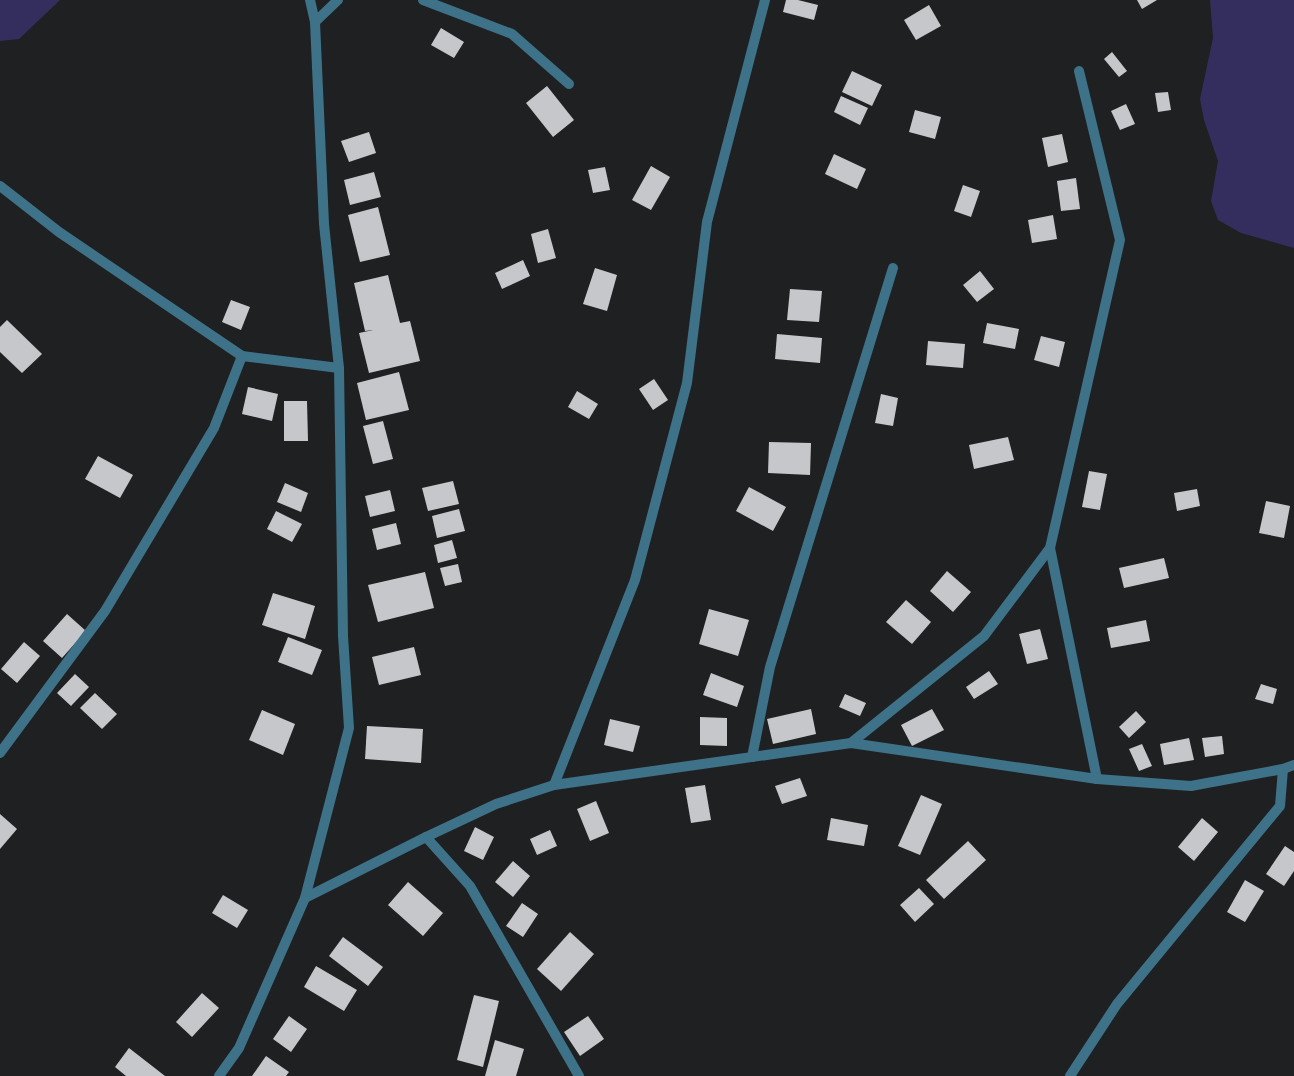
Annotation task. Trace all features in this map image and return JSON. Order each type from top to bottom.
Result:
[{"type":"street","points":[[219,1076],[239,1048],[306,898],[349,728],[343,636],[339,368],[324,224],[315,22],[310,0]]},
{"type":"street","points":[[315,22],[338,0]]},
{"type":"street","points":[[423,0],[512,34],[569,84]]},
{"type":"street","points":[[554,785],[635,580],[687,382],[707,222],[765,0]]},
{"type":"street","points":[[851,743],[984,636],[1050,548],[1120,240],[1079,71]]},
{"type":"street","points":[[0,186],[59,232],[242,356],[339,368]]},
{"type":"street","points":[[752,757],[770,667],[893,268]]},
{"type":"street","points":[[0,754],[105,610],[214,428],[242,356]]},
{"type":"street","points":[[1050,548],[1097,779]]},
{"type":"street","points":[[306,898],[496,804],[554,785],[851,743],[1097,779],[1191,786],[1283,769],[1294,764]]},
{"type":"street","points":[[1070,1076],[1117,1004],[1280,806],[1283,769]]},
{"type":"street","points":[[426,837],[470,886],[579,1076]]},
{"type":"shaded area","points":[[0,0],[60,0],[19,39],[0,41]]},
{"type":"shaded area","points":[[1210,0],[1294,0],[1294,248],[1241,233],[1218,220],[1211,201],[1218,161],[1204,120],[1200,99],[1213,38]]},
{"type":"building","points":[[786,0],[798,0],[818,5],[814,20],[783,12]]},
{"type":"building","points":[[1137,0],[1157,0],[1142,9]]},
{"type":"building","points":[[929,5],[941,26],[916,40],[904,20]]},
{"type":"building","points":[[441,28],[464,42],[454,58],[431,45]]},
{"type":"building","points":[[1112,52],[1127,71],[1119,77],[1104,59]]},
{"type":"building","points":[[852,71],[882,85],[872,106],[842,92]]},
{"type":"building","points":[[547,86],[574,120],[553,137],[526,103]]},
{"type":"building","points":[[1168,92],[1171,110],[1158,112],[1155,93]]},
{"type":"building","points":[[841,96],[868,108],[860,125],[834,112]]},
{"type":"building","points":[[1126,104],[1135,124],[1120,130],[1111,111]]},
{"type":"building","points":[[915,110],[941,117],[935,139],[909,132]]},
{"type":"building","points":[[369,132],[376,153],[349,162],[341,141]]},
{"type":"building","points":[[1062,134],[1068,162],[1048,167],[1042,138]]},
{"type":"building","points":[[834,154],[866,169],[857,189],[825,174]]},
{"type":"building","points":[[651,166],[670,177],[651,210],[632,200]]},
{"type":"building","points":[[605,167],[610,190],[593,193],[588,170]]},
{"type":"building","points":[[374,172],[381,197],[350,205],[344,180]]},
{"type":"building","points":[[1076,178],[1080,209],[1061,211],[1057,181]]},
{"type":"building","points":[[963,185],[980,191],[971,217],[954,211]]},
{"type":"building","points":[[378,207],[390,255],[360,262],[348,215]]},
{"type":"building","points":[[1053,215],[1057,239],[1032,243],[1028,220]]},
{"type":"building","points":[[548,229],[556,258],[538,263],[531,234]]},
{"type":"building","points":[[523,260],[530,276],[502,289],[495,273]]},
{"type":"building","points":[[595,268],[617,275],[607,311],[583,304]]},
{"type":"building","points":[[980,271],[994,289],[977,302],[963,285]]},
{"type":"building","points":[[388,275],[400,323],[410,321],[420,361],[369,373],[359,333],[373,330],[365,331],[354,283]]},
{"type":"building","points":[[790,289],[822,291],[819,322],[787,320]]},
{"type":"building","points":[[231,300],[250,307],[241,330],[222,322]]},
{"type":"building","points":[[7,320],[42,354],[22,373],[0,352],[0,327]]},
{"type":"building","points":[[987,323],[1019,329],[1015,349],[983,343]]},
{"type":"building","points":[[777,334],[822,338],[820,363],[775,359]]},
{"type":"building","points":[[1041,336],[1065,342],[1059,367],[1034,360]]},
{"type":"building","points":[[928,341],[965,344],[963,368],[926,365]]},
{"type":"building","points":[[399,372],[409,410],[366,420],[357,383]]},
{"type":"building","points":[[654,379],[668,400],[653,410],[639,389]]},
{"type":"building","points":[[248,387],[278,394],[272,421],[242,414]]},
{"type":"building","points":[[577,391],[598,404],[589,419],[568,407]]},
{"type":"building","points":[[881,394],[898,398],[893,426],[875,423]]},
{"type":"building","points":[[284,401],[307,401],[308,441],[284,441]]},
{"type":"building","points":[[383,421],[393,459],[373,464],[363,426]]},
{"type":"building","points":[[1008,437],[1014,460],[974,469],[969,445]]},
{"type":"building","points":[[769,442],[811,443],[810,475],[768,473]]},
{"type":"building","points":[[98,456],[133,475],[120,498],[85,479]]},
{"type":"building","points":[[1089,471],[1107,474],[1100,510],[1082,507]]},
{"type":"building","points":[[453,481],[459,504],[428,511],[422,488]]},
{"type":"building","points":[[285,483],[308,493],[301,512],[277,502]]},
{"type":"building","points":[[749,487],[786,507],[773,531],[736,511]]},
{"type":"building","points":[[1197,489],[1200,506],[1177,511],[1174,493]]},
{"type":"building","points":[[390,490],[395,511],[370,517],[365,496]]},
{"type":"building","points":[[1266,501],[1290,506],[1284,538],[1259,533]]},
{"type":"building","points":[[459,509],[465,531],[437,538],[432,516]]},
{"type":"building","points":[[276,511],[302,524],[292,542],[267,529]]},
{"type":"building","points":[[396,523],[401,544],[377,550],[372,529]]},
{"type":"building","points":[[452,540],[457,558],[438,563],[434,545]]},
{"type":"building","points":[[1164,558],[1169,578],[1124,588],[1119,568]]},
{"type":"building","points":[[458,564],[462,582],[445,586],[440,568]]},
{"type":"building","points":[[947,571],[971,592],[953,612],[930,591]]},
{"type":"building","points":[[425,572],[434,608],[378,622],[368,585]]},
{"type":"building","points":[[273,593],[315,606],[305,639],[262,625]]},
{"type":"building","points":[[906,600],[931,622],[912,644],[886,622]]},
{"type":"building","points":[[709,609],[749,620],[738,656],[699,644]]},
{"type":"building","points":[[67,614],[86,631],[62,658],[43,641]]},
{"type":"building","points":[[1146,620],[1150,641],[1111,648],[1107,628]]},
{"type":"building","points":[[1040,629],[1048,659],[1027,664],[1019,634]]},
{"type":"building","points":[[288,637],[322,650],[312,675],[278,662]]},
{"type":"building","points":[[24,642],[40,656],[17,683],[1,669]]},
{"type":"building","points":[[414,647],[421,675],[379,685],[372,657]]},
{"type":"building","points":[[989,671],[998,684],[974,699],[966,687]]},
{"type":"building","points":[[711,673],[744,686],[737,707],[703,695]]},
{"type":"building","points":[[75,674],[89,687],[71,706],[57,693]]},
{"type":"building","points":[[1261,684],[1277,689],[1273,704],[1255,699]]},
{"type":"building","points":[[95,693],[117,714],[102,729],[80,708]]},
{"type":"building","points":[[845,694],[866,703],[860,716],[839,707]]},
{"type":"building","points":[[811,709],[816,734],[773,744],[767,719]]},
{"type":"building","points":[[932,709],[944,730],[912,746],[901,725]]},
{"type":"building","points":[[262,710],[295,724],[283,755],[249,740]]},
{"type":"building","points":[[1136,711],[1146,722],[1129,738],[1119,727]]},
{"type":"building","points":[[700,717],[727,718],[727,746],[700,745]]},
{"type":"building","points":[[610,719],[640,726],[633,752],[604,745]]},
{"type":"building","points":[[367,726],[423,729],[421,763],[365,759]]},
{"type":"building","points":[[1222,736],[1224,754],[1205,757],[1202,738]]},
{"type":"building","points":[[1189,738],[1194,760],[1164,765],[1160,744]]},
{"type":"building","points":[[1142,744],[1152,766],[1139,771],[1129,749]]},
{"type":"building","points":[[800,778],[807,796],[782,804],[775,786]]},
{"type":"building","points":[[705,785],[711,820],[691,823],[685,788]]},
{"type":"building","points":[[921,795],[942,804],[920,855],[898,846]]},
{"type":"building","points":[[596,801],[609,833],[590,841],[577,809]]},
{"type":"building","points":[[0,814],[17,829],[0,849]]},
{"type":"building","points":[[831,818],[868,825],[864,846],[827,840]]},
{"type":"building","points":[[1202,818],[1218,832],[1194,861],[1178,847]]},
{"type":"building","points":[[475,827],[494,837],[483,860],[464,851]]},
{"type":"building","points":[[550,830],[557,846],[537,855],[530,839]]},
{"type":"building","points":[[968,841],[986,860],[944,899],[926,880]]},
{"type":"building","points":[[1285,846],[1294,852],[1294,871],[1284,886],[1266,874]]},
{"type":"building","points":[[513,861],[530,876],[513,897],[495,882]]},
{"type":"building","points":[[1245,880],[1264,891],[1245,922],[1227,912]]},
{"type":"building","points":[[408,882],[443,913],[423,936],[388,905]]},
{"type":"building","points":[[919,888],[934,904],[915,922],[900,905]]},
{"type":"building","points":[[223,895],[248,910],[237,928],[212,913]]},
{"type":"building","points":[[522,903],[538,914],[523,937],[506,926]]},
{"type":"building","points":[[570,932],[594,954],[561,991],[537,969]]},
{"type":"building","points":[[343,937],[383,967],[368,986],[329,956]]},
{"type":"building","points":[[316,966],[357,990],[344,1011],[304,987]]},
{"type":"building","points":[[202,993],[219,1008],[192,1037],[176,1022]]},
{"type":"building","points":[[474,995],[499,1001],[483,1067],[457,1060]]},
{"type":"building","points":[[289,1016],[307,1029],[291,1052],[273,1039]]},
{"type":"building","points":[[588,1016],[604,1039],[580,1056],[564,1032]]},
{"type":"building","points":[[495,1040],[524,1049],[516,1076],[485,1076]]},
{"type":"building","points":[[129,1048],[165,1076],[126,1076],[115,1067]]},
{"type":"building","points":[[266,1056],[289,1072],[286,1076],[252,1076]]}]
